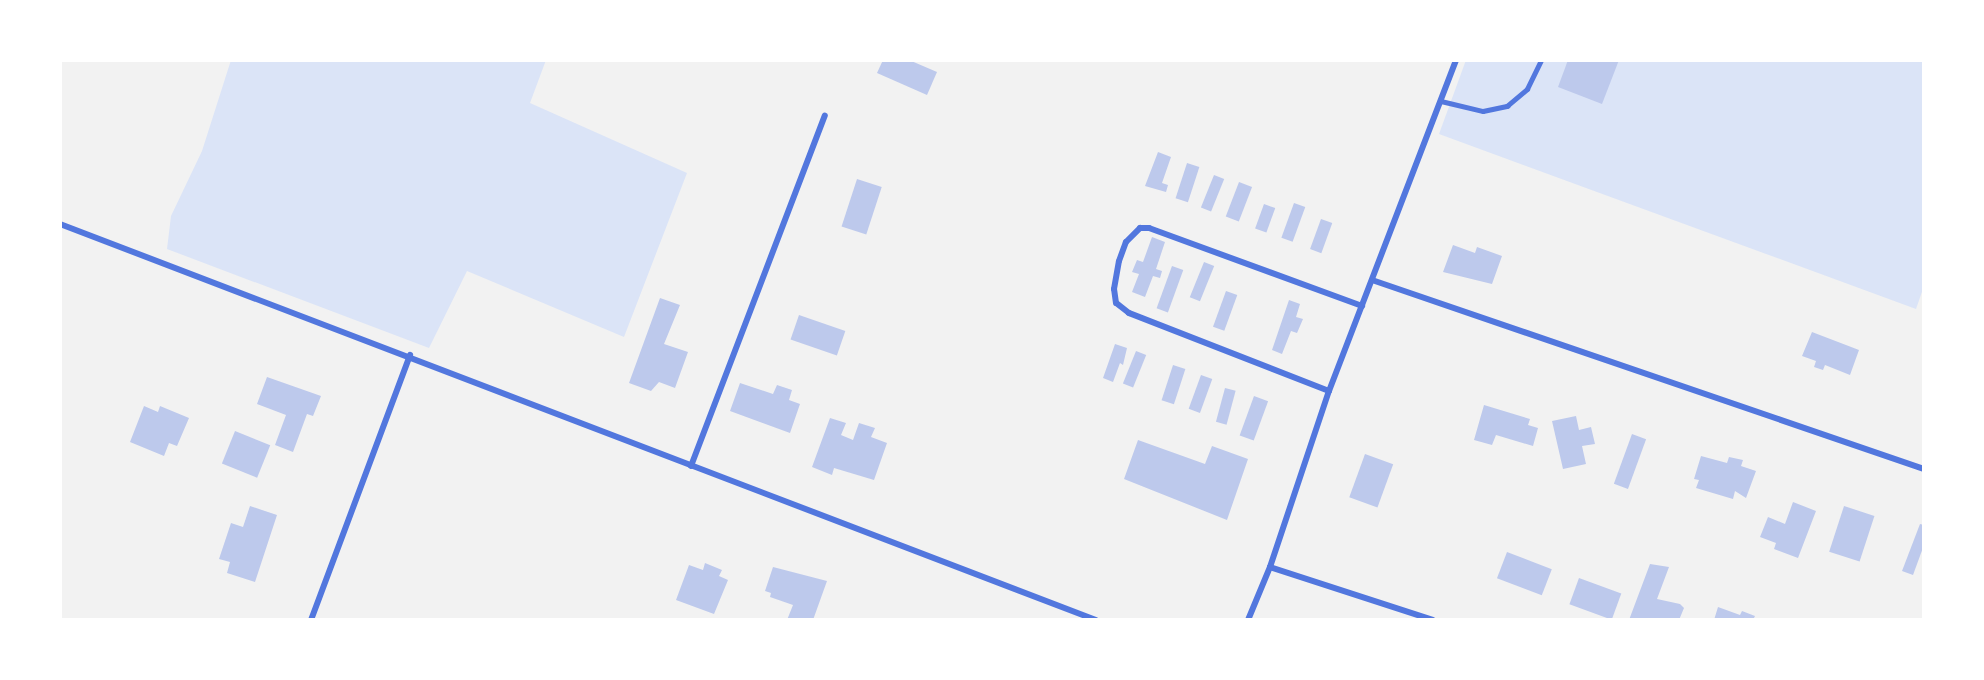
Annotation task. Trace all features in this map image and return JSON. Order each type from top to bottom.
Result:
[{"type":"street","points":[[1248,620],[1270,567],[1329,391],[1456,60]]},
{"type":"street","points":[[691,466],[825,116]]},
{"type":"street","points":[[60,224],[410,355],[691,466],[1096,620]]},
{"type":"street","points":[[1329,391],[1130,313],[1116,303],[1119,261],[1126,242],[1140,228],[1149,228],[1362,306]]},
{"type":"street","points":[[1372,280],[1924,469]]},
{"type":"street","points":[[311,620],[410,355]]},
{"type":"street","points":[[1270,567],[1433,620]]},
{"type":"lane","points":[[1441,101],[1484,111],[1507,106],[1527,89],[1540,60]]},
{"type":"path","points":[[1695,60],[1713,60]]},
{"type":"shaded area","points":[[231,60],[546,60],[530,103],[687,173],[624,337],[467,271],[429,348],[167,249],[171,216],[202,151]]},
{"type":"shaded area","points":[[1466,60],[1924,60],[1924,286],[1916,309],[1439,134]]},
{"type":"building","points":[[883,60],[909,60],[937,72],[927,95],[877,73]]},
{"type":"building","points":[[1568,60],[1619,60],[1602,104],[1558,87]]},
{"type":"building","points":[[1158,152],[1171,157],[1162,183],[1168,185],[1166,192],[1145,186]]},
{"type":"building","points":[[1187,163],[1199,167],[1188,202],[1176,198]]},
{"type":"building","points":[[1214,175],[1224,179],[1211,212],[1201,207]]},
{"type":"building","points":[[857,179],[882,187],[866,235],[842,227]]},
{"type":"building","points":[[1239,182],[1252,187],[1239,222],[1226,217]]},
{"type":"building","points":[[1294,203],[1305,207],[1293,242],[1281,238]]},
{"type":"building","points":[[1264,204],[1275,208],[1266,233],[1255,228]]},
{"type":"building","points":[[1321,219],[1332,223],[1321,253],[1310,249]]},
{"type":"building","points":[[1152,237],[1165,242],[1156,269],[1162,271],[1160,278],[1153,276],[1145,297],[1132,292],[1139,274],[1132,272],[1137,260],[1143,262]]},
{"type":"building","points":[[1453,245],[1475,253],[1477,247],[1502,256],[1492,284],[1443,272]]},
{"type":"building","points":[[1204,262],[1214,266],[1200,301],[1190,297]]},
{"type":"building","points":[[1172,266],[1183,270],[1168,312],[1157,308]]},
{"type":"building","points":[[1226,291],[1237,295],[1224,331],[1213,327]]},
{"type":"building","points":[[660,298],[680,305],[664,344],[688,352],[675,388],[659,382],[651,391],[629,383]]},
{"type":"building","points":[[1289,300],[1300,304],[1296,317],[1303,319],[1297,333],[1291,331],[1282,354],[1272,350]]},
{"type":"building","points":[[799,315],[845,331],[837,356],[791,340]]},
{"type":"building","points":[[1812,332],[1859,350],[1850,375],[1825,365],[1823,370],[1814,367],[1816,361],[1802,356]]},
{"type":"building","points":[[1115,344],[1127,348],[1123,365],[1120,363],[1113,382],[1103,378]]},
{"type":"building","points":[[1136,351],[1146,355],[1133,388],[1123,383]]},
{"type":"building","points":[[1173,365],[1185,369],[1174,404],[1162,400]]},
{"type":"building","points":[[1201,375],[1212,379],[1200,413],[1189,409]]},
{"type":"building","points":[[267,377],[321,396],[313,416],[307,414],[293,452],[275,445],[286,415],[257,404]]},
{"type":"building","points":[[740,383],[773,394],[777,385],[792,390],[789,400],[800,404],[790,433],[730,411]]},
{"type":"building","points":[[1225,388],[1236,391],[1227,425],[1216,422]]},
{"type":"building","points":[[1254,396],[1268,401],[1254,441],[1240,435]]},
{"type":"building","points":[[1484,405],[1530,419],[1528,425],[1538,428],[1533,446],[1496,435],[1492,445],[1474,440]]},
{"type":"building","points":[[144,406],[158,412],[160,406],[189,418],[177,446],[169,443],[164,456],[130,442]]},
{"type":"building","points":[[1576,416],[1579,430],[1591,427],[1595,444],[1582,446],[1586,464],[1563,469],[1552,421]]},
{"type":"building","points":[[830,418],[846,423],[841,435],[853,440],[859,423],[875,428],[871,437],[887,443],[874,480],[834,468],[832,475],[812,467]]},
{"type":"building","points":[[235,431],[270,445],[257,478],[222,463]]},
{"type":"building","points":[[1632,434],[1646,439],[1628,489],[1614,484]]},
{"type":"building","points":[[1138,440],[1205,464],[1212,446],[1248,459],[1227,520],[1124,479]]},
{"type":"building","points":[[1365,454],[1393,464],[1377,507],[1349,497]]},
{"type":"building","points":[[1701,456],[1727,463],[1729,457],[1743,460],[1741,466],[1756,471],[1746,498],[1735,491],[1733,499],[1696,488],[1699,480],[1694,479]]},
{"type":"building","points":[[1793,502],[1816,511],[1798,558],[1774,549],[1776,543],[1760,537],[1768,517],[1785,524]]},
{"type":"building","points":[[250,506],[277,515],[255,582],[227,573],[230,562],[219,559],[231,523],[243,527]]},
{"type":"building","points":[[1844,506],[1874,516],[1860,562],[1829,552]]},
{"type":"building","points":[[1920,524],[1924,525],[1924,545],[1913,575],[1902,571]]},
{"type":"building","points":[[1507,552],[1552,569],[1542,595],[1497,578]]},
{"type":"building","points":[[705,563],[722,570],[719,576],[728,580],[714,614],[676,600],[689,565],[703,570]]},
{"type":"building","points":[[1650,564],[1669,567],[1657,599],[1680,604],[1684,608],[1679,620],[1629,620]]},
{"type":"building","points":[[773,567],[827,581],[813,620],[787,620],[793,605],[770,597],[771,593],[765,591]]},
{"type":"building","points":[[1579,578],[1621,593],[1612,620],[1569,604]]},
{"type":"building","points":[[1718,607],[1740,615],[1742,611],[1755,616],[1753,620],[1714,620]]}]
